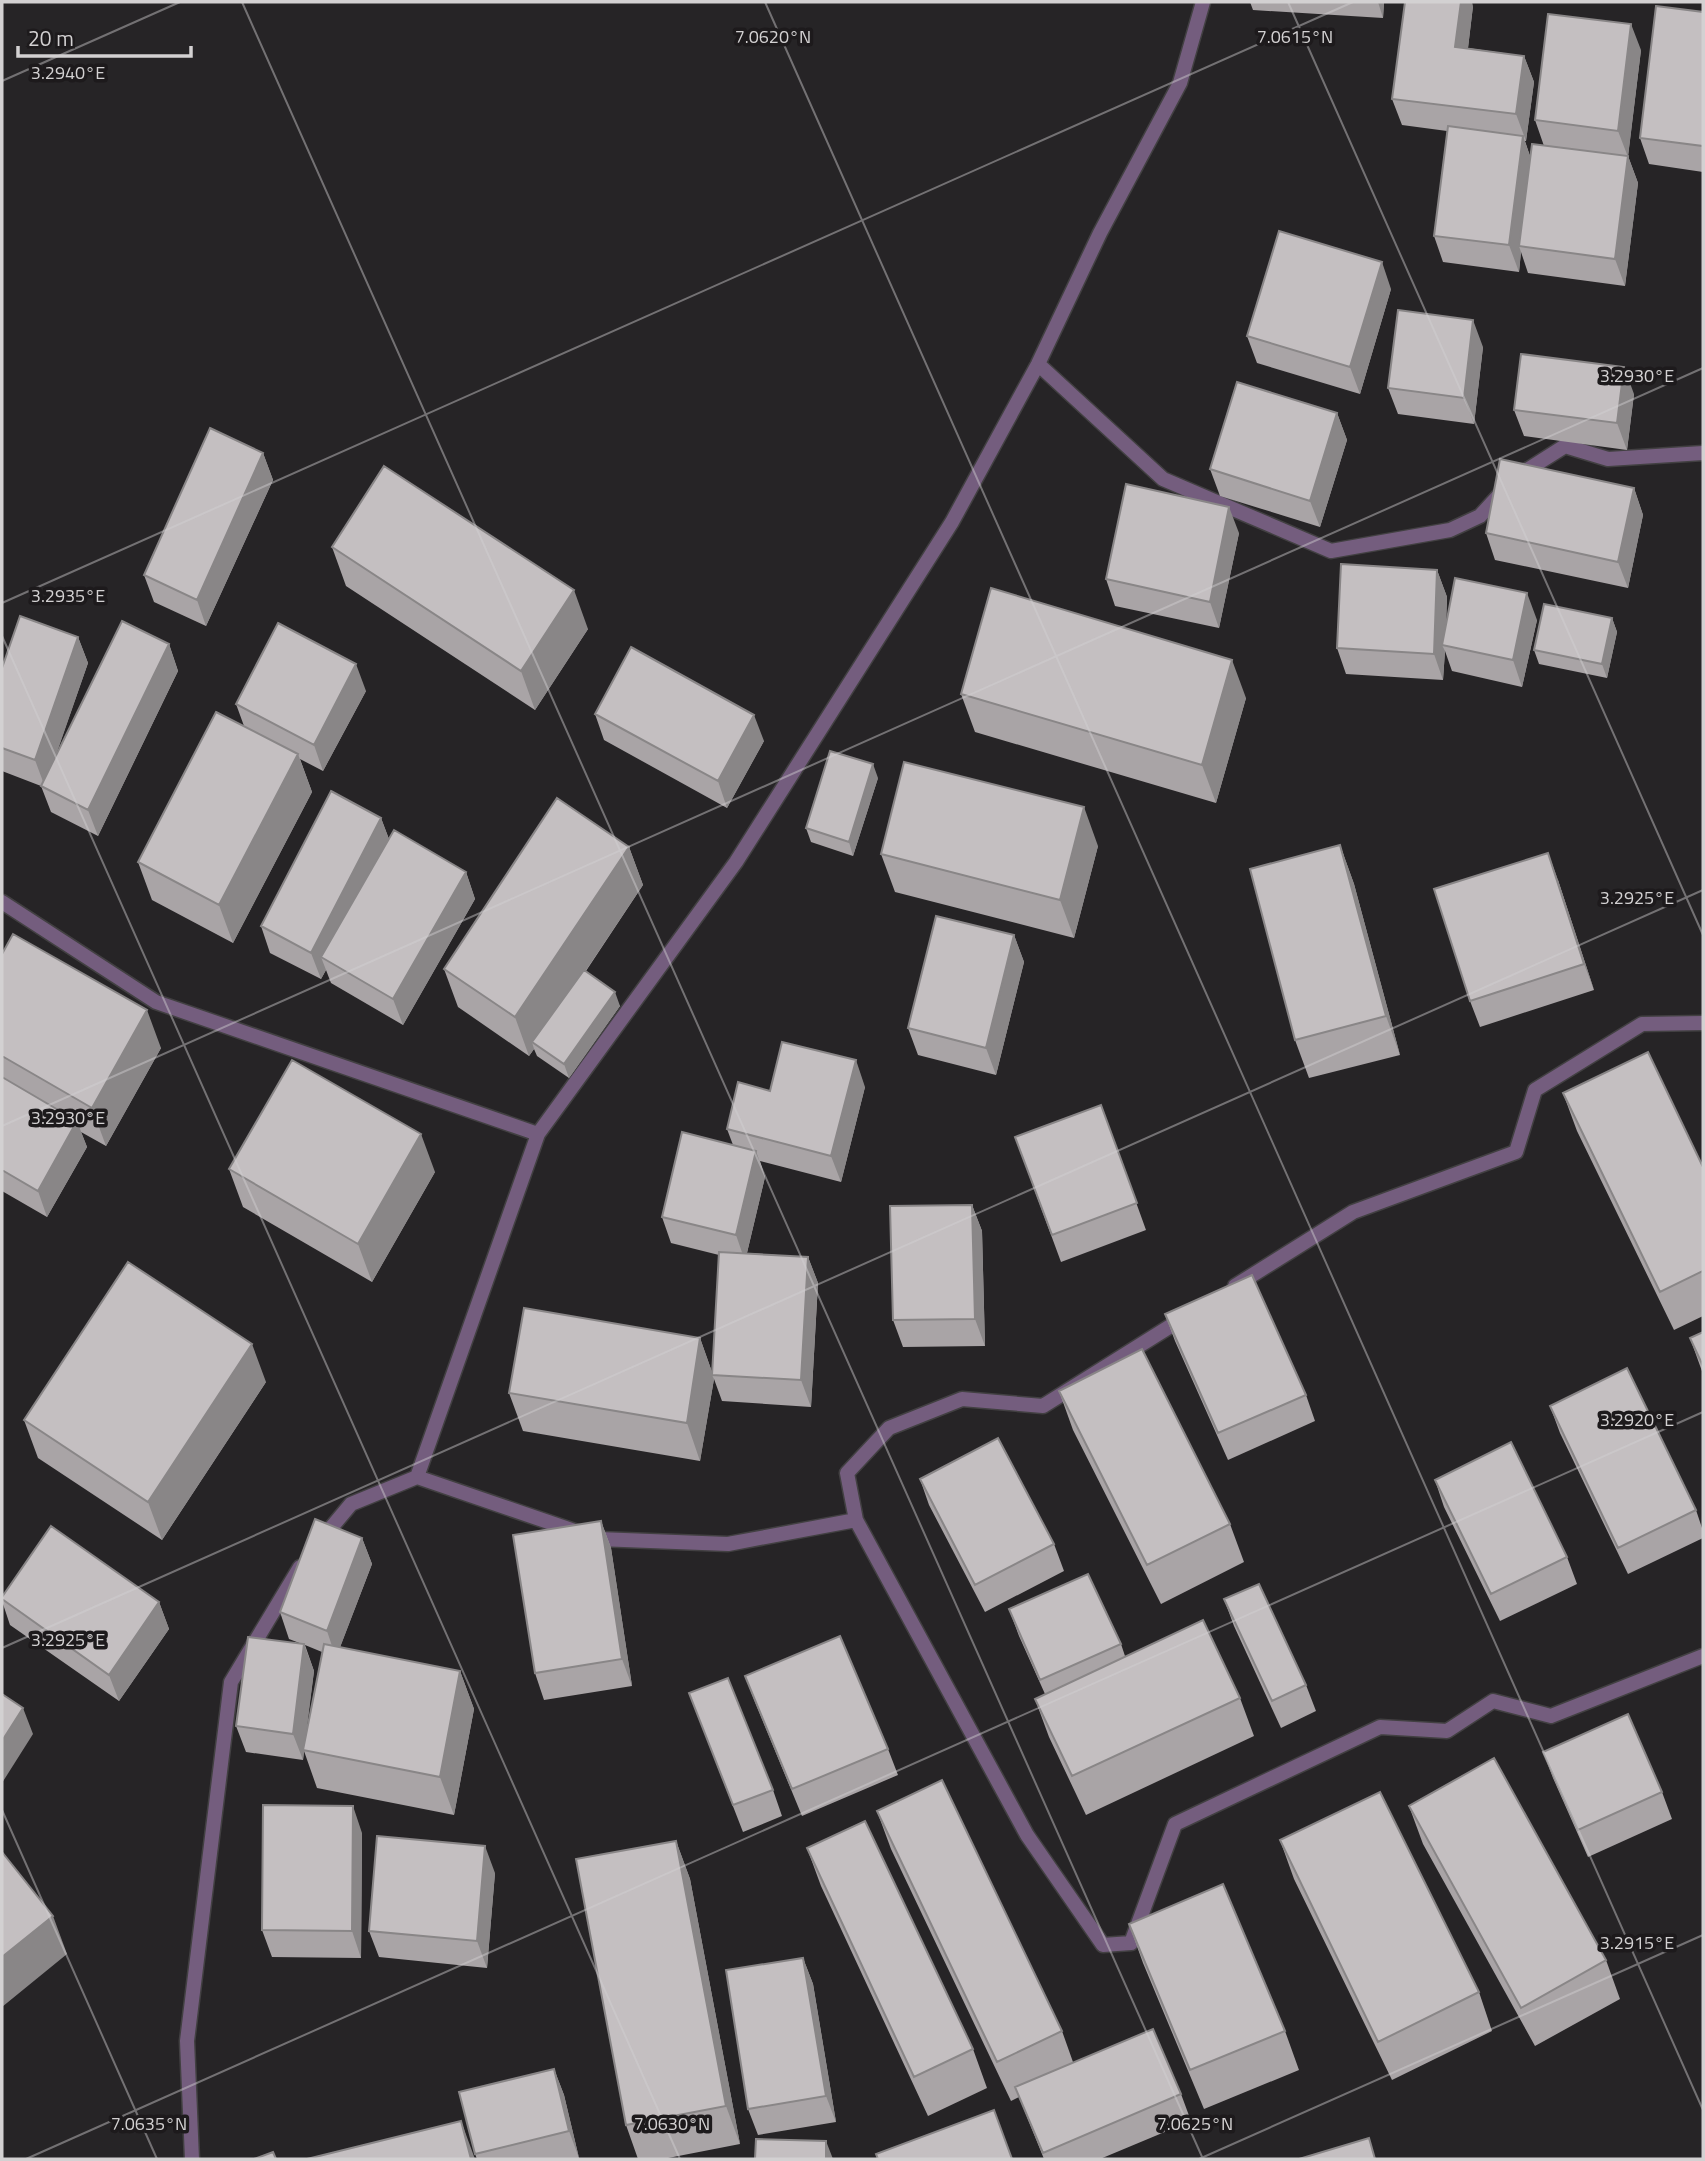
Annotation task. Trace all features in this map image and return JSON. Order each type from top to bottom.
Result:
[{"type":"street","points":[[417,1477],[538,1134],[736,862],[952,522],[1038,364],[1100,233],[1180,83],[1203,2]]},
{"type":"street","points":[[1038,364],[1163,479],[1331,551],[1450,530],[1480,516],[1519,473],[1565,446],[1608,458],[1703,453]]},
{"type":"street","points":[[2,902],[156,1002],[538,1134]]},
{"type":"street","points":[[1227,1291],[1353,1212],[1516,1152],[1535,1090],[1642,1024],[1703,1023]]},
{"type":"street","points":[[1204,1306],[1043,1406],[962,1399],[889,1428],[847,1473],[856,1520],[1027,1835],[1103,1945],[1130,1943],[1175,1824],[1381,1727],[1447,1731],[1493,1701],[1551,1716],[1703,1656]]},
{"type":"street","points":[[192,2159],[187,2041],[231,1682],[303,1562],[351,1504],[417,1477],[598,1539],[728,1544],[856,1520]]},
{"type":"building","points":[[1405,2],[1461,2],[1455,47],[1524,56],[1516,114],[1392,99]]},
{"type":"building","points":[[1656,6],[1703,12],[1703,146],[1640,138]]},
{"type":"building","points":[[1548,14],[1631,24],[1618,131],[1535,120]]},
{"type":"building","points":[[1448,126],[1523,136],[1509,245],[1434,236]]},
{"type":"building","points":[[1532,144],[1628,156],[1615,259],[1519,246]]},
{"type":"building","points":[[1279,231],[1382,262],[1350,367],[1247,336]]},
{"type":"building","points":[[1398,310],[1473,320],[1464,398],[1388,388]]},
{"type":"building","points":[[1521,354],[1624,367],[1617,423],[1514,410]]},
{"type":"building","points":[[1237,382],[1337,413],[1310,501],[1210,469]]},
{"type":"building","points":[[210,428],[263,453],[197,600],[144,575]]},
{"type":"building","points":[[1500,459],[1634,488],[1618,562],[1486,533]]},
{"type":"building","points":[[384,466],[574,590],[521,671],[332,547]]},
{"type":"building","points":[[1126,484],[1229,507],[1210,602],[1106,579]]},
{"type":"building","points":[[1341,564],[1437,570],[1434,654],[1337,648]]},
{"type":"building","points":[[1455,578],[1527,593],[1513,660],[1442,645]]},
{"type":"building","points":[[991,588],[1232,660],[1202,765],[961,694]]},
{"type":"building","points":[[1544,604],[1612,618],[1602,664],[1534,650]]},
{"type":"building","points":[[20,616],[78,637],[35,760],[2,748],[2,668]]},
{"type":"building","points":[[122,621],[169,644],[88,810],[41,786]]},
{"type":"building","points":[[278,623],[356,664],[314,745],[236,704]]},
{"type":"building","points":[[631,647],[754,715],[718,781],[595,714]]},
{"type":"building","points":[[216,712],[298,754],[219,905],[138,862]]},
{"type":"building","points":[[830,751],[873,764],[849,842],[806,828]]},
{"type":"building","points":[[904,762],[1084,807],[1060,900],[881,854]]},
{"type":"building","points":[[331,791],[381,818],[311,953],[261,926]]},
{"type":"building","points":[[557,798],[629,847],[515,1017],[444,969]]},
{"type":"building","points":[[394,830],[466,872],[393,999],[321,957]]},
{"type":"building","points":[[1340,845],[1386,1016],[1295,1040],[1250,869]]},
{"type":"building","points":[[1548,853],[1584,964],[1470,1001],[1434,889]]},
{"type":"building","points":[[936,916],[1014,935],[986,1048],[908,1028]]},
{"type":"building","points":[[13,934],[147,1010],[92,1108],[2,1056],[2,954]]},
{"type":"building","points":[[584,970],[615,992],[564,1064],[532,1042]]},
{"type":"building","points":[[782,1042],[856,1060],[831,1156],[727,1129],[738,1082],[770,1091]]},
{"type":"building","points":[[1648,1052],[1703,1167],[1703,1271],[1660,1292],[1563,1093]]},
{"type":"building","points":[[292,1060],[421,1134],[358,1244],[229,1169]]},
{"type":"building","points":[[2,1077],[77,1121],[38,1191],[2,1170]]},
{"type":"building","points":[[1101,1105],[1137,1203],[1052,1235],[1015,1137]]},
{"type":"building","points":[[682,1132],[756,1151],[736,1235],[662,1217]]},
{"type":"building","points":[[972,1205],[975,1319],[893,1320],[890,1206]]},
{"type":"building","points":[[719,1252],[808,1257],[801,1380],[712,1375]]},
{"type":"building","points":[[128,1262],[252,1344],[148,1502],[24,1420]]},
{"type":"building","points":[[1252,1275],[1306,1395],[1218,1433],[1165,1314]]},
{"type":"building","points":[[524,1308],[700,1338],[687,1423],[509,1393]]},
{"type":"building","points":[[1703,1332],[1703,1366],[1690,1338]]},
{"type":"building","points":[[1142,1349],[1230,1524],[1147,1565],[1059,1391]]},
{"type":"building","points":[[1627,1368],[1696,1510],[1618,1548],[1550,1406]]},
{"type":"building","points":[[998,1438],[1054,1544],[975,1585],[920,1479]]},
{"type":"building","points":[[1511,1442],[1567,1557],[1491,1594],[1435,1480]]},
{"type":"building","points":[[315,1519],[362,1538],[327,1631],[280,1612]]},
{"type":"building","points":[[601,1521],[622,1659],[535,1673],[513,1535]]},
{"type":"building","points":[[51,1526],[159,1602],[109,1675],[2,1599]]},
{"type":"building","points":[[1088,1574],[1121,1644],[1040,1680],[1009,1609]]},
{"type":"building","points":[[1259,1584],[1306,1685],[1272,1701],[1224,1599]]},
{"type":"building","points":[[1203,1620],[1240,1698],[1072,1776],[1035,1699]]},
{"type":"building","points":[[840,1636],[888,1749],[792,1789],[745,1676]]},
{"type":"building","points":[[248,1637],[304,1644],[293,1734],[236,1726]]},
{"type":"building","points":[[324,1644],[460,1671],[440,1777],[303,1750]]},
{"type":"building","points":[[728,1678],[773,1790],[733,1805],[689,1693]]},
{"type":"building","points":[[2,1694],[23,1708],[2,1741]]},
{"type":"building","points":[[1628,1714],[1662,1792],[1578,1830],[1543,1752]]},
{"type":"building","points":[[1494,1758],[1606,1960],[1521,2008],[1409,1806]]},
{"type":"building","points":[[942,1780],[1062,2031],[997,2062],[877,1811]]},
{"type":"building","points":[[1380,1792],[1479,1992],[1378,2042],[1280,1840]]},
{"type":"building","points":[[263,1805],[353,1806],[352,1931],[262,1930]]},
{"type":"building","points":[[865,1821],[973,2049],[914,2077],[807,1848]]},
{"type":"building","points":[[377,1836],[485,1846],[477,1941],[369,1931]]},
{"type":"building","points":[[676,1841],[726,2106],[626,2125],[576,1859]]},
{"type":"building","points":[[2,1852],[53,1916],[2,1957]]},
{"type":"building","points":[[1223,1884],[1285,2031],[1190,2070],[1129,1924]]},
{"type":"building","points":[[803,1958],[826,2096],[748,2109],[726,1970]]},
{"type":"building","points":[[1153,2029],[1181,2094],[1043,2153],[1015,2087]]},
{"type":"building","points":[[554,2069],[569,2131],[475,2154],[459,2092]]},
{"type":"building","points":[[994,2110],[1012,2159],[878,2159],[876,2154]]},
{"type":"building","points":[[461,2121],[471,2159],[307,2159]]},
{"type":"building","points":[[1369,2138],[1375,2159],[1299,2159]]},
{"type":"building","points":[[756,2139],[826,2141],[826,2159],[755,2159]]},
{"type":"building","points":[[273,2152],[276,2159],[254,2159]]}]
